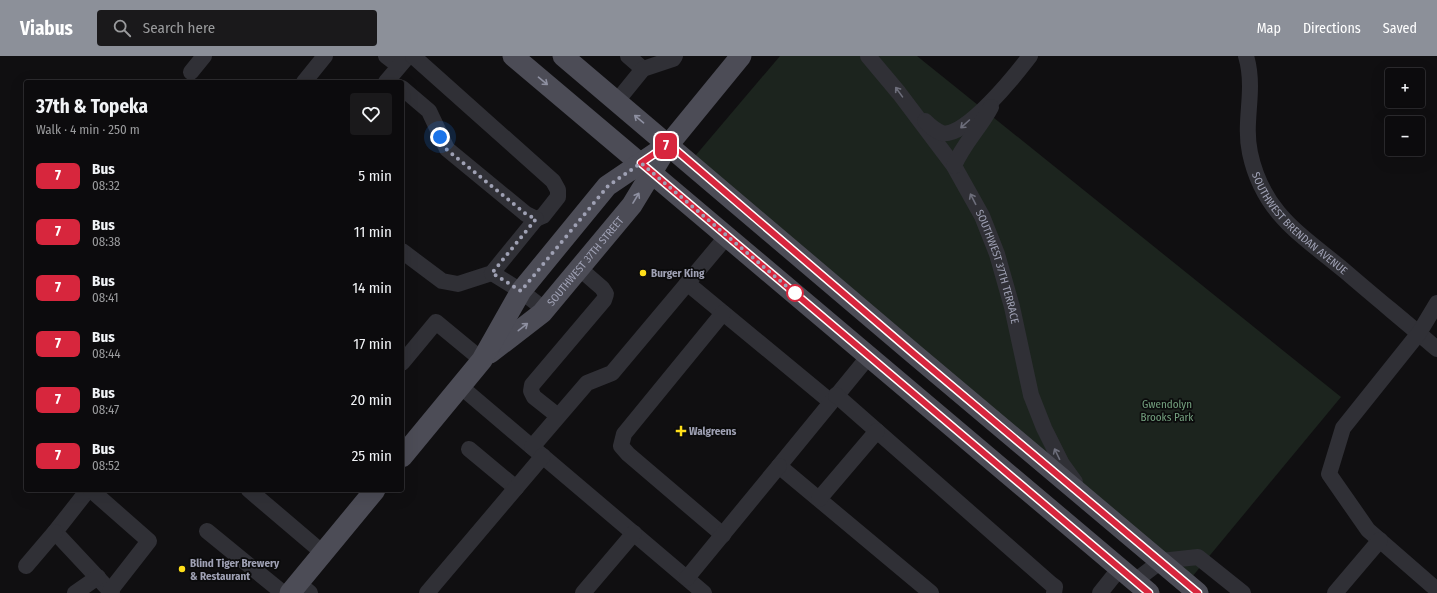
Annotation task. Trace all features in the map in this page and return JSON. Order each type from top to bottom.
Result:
[{"type":"main road","points":[[514,56],[1137,584]]},
{"type":"main road","points":[[563,56],[669,144],[914,354],[1198,593]]},
{"type":"main road","name":"SOUTHWEST 37TH STREET","points":[[482,360],[521,291],[608,186],[646,168],[669,144],[741,56]]},
{"type":"main road","name":"SOUTHWEST 37TH STREET","points":[[404,455],[482,360],[544,309],[579,268],[632,205],[646,168]]},
{"type":"main road","points":[[296,591],[323,553],[373,492]]},
{"type":"street","points":[[192,72],[204,56]]},
{"type":"street","points":[[306,80],[325,56]]},
{"type":"street","points":[[386,56],[395,73]]},
{"type":"street","points":[[404,252],[442,281],[458,284],[492,273],[536,219],[543,216],[558,197],[558,190],[554,180],[414,56]]},
{"type":"street","points":[[628,56],[643,69]]},
{"type":"street","points":[[617,101],[643,69],[673,59],[675,56]]},
{"type":"street","name":"SOUTHWEST 37TH TERRACE","points":[[868,56],[884,73],[954,166],[982,216],[997,254],[1012,307],[1031,395],[1044,428],[1062,464],[1086,498]]},
{"type":"street","points":[[911,110],[942,133],[960,129],[995,99],[1030,56]]},
{"type":"street","name":"SOUTHWEST BRENDAN AVENUE","points":[[1246,56],[1250,87],[1246,129],[1249,152],[1257,177],[1266,196],[1281,217],[1300,236],[1322,252],[1437,349]]},
{"type":"street","points":[[404,90],[429,111],[446,149],[526,214],[536,219]]},
{"type":"street","points":[[954,166],[960,151],[984,120],[995,99]]},
{"type":"street","points":[[427,593],[516,488],[558,416],[587,383],[612,373],[727,236]]},
{"type":"street","points":[[558,416],[534,397],[531,391],[532,385],[604,300],[606,294],[602,288],[579,268]]},
{"type":"street","points":[[492,273],[521,291],[544,309]]},
{"type":"street","points":[[687,283],[833,399],[877,431],[1051,584],[1055,588],[1054,593]]},
{"type":"street","points":[[1437,303],[1419,333],[1344,428],[1328,474],[1368,530],[1437,590]]},
{"type":"street","points":[[723,535],[628,454],[622,446],[624,434],[724,313]]},
{"type":"street","points":[[404,361],[436,322],[482,360]]},
{"type":"street","points":[[687,578],[869,356]]},
{"type":"street","points":[[460,386],[704,593]]},
{"type":"street","points":[[819,499],[877,431]]},
{"type":"street","points":[[470,449],[516,488]]},
{"type":"street","points":[[779,466],[931,593]]},
{"type":"street","points":[[26,566],[88,492]]},
{"type":"street","points":[[55,532],[111,592],[149,541],[92,492]]},
{"type":"street","points":[[251,492],[323,553]]},
{"type":"street","points":[[207,532],[296,591]]},
{"type":"street","points":[[583,593],[634,533]]},
{"type":"street","points":[[1335,593],[1380,540]]},
{"type":"street","points":[[1100,593],[1137,584],[1161,561],[1198,557],[1243,593]]},
{"type":"street","points":[[76,593],[98,577]]},
{"type":"green space","name":"Gwendolyn Brooks Park","points":[[780,56],[917,56],[1341,397],[1187,583],[690,162]]},
{"type":"bus line","name":"7","points":[[1149,593],[641,163],[669,144],[914,354],[1198,593]]},
{"type":"place","name":"Burger King","points":[[643,273]]},
{"type":"place","name":"Walgreens","points":[[681,431]]},
{"type":"place","name":"Blind Tiger Brewery & Restaurant","points":[[182,569]]},
{"type":"route","points":[[440,137],[446,149],[526,214],[536,219],[492,273],[521,291],[608,186],[641,163],[798,296],[795,293]]}]
